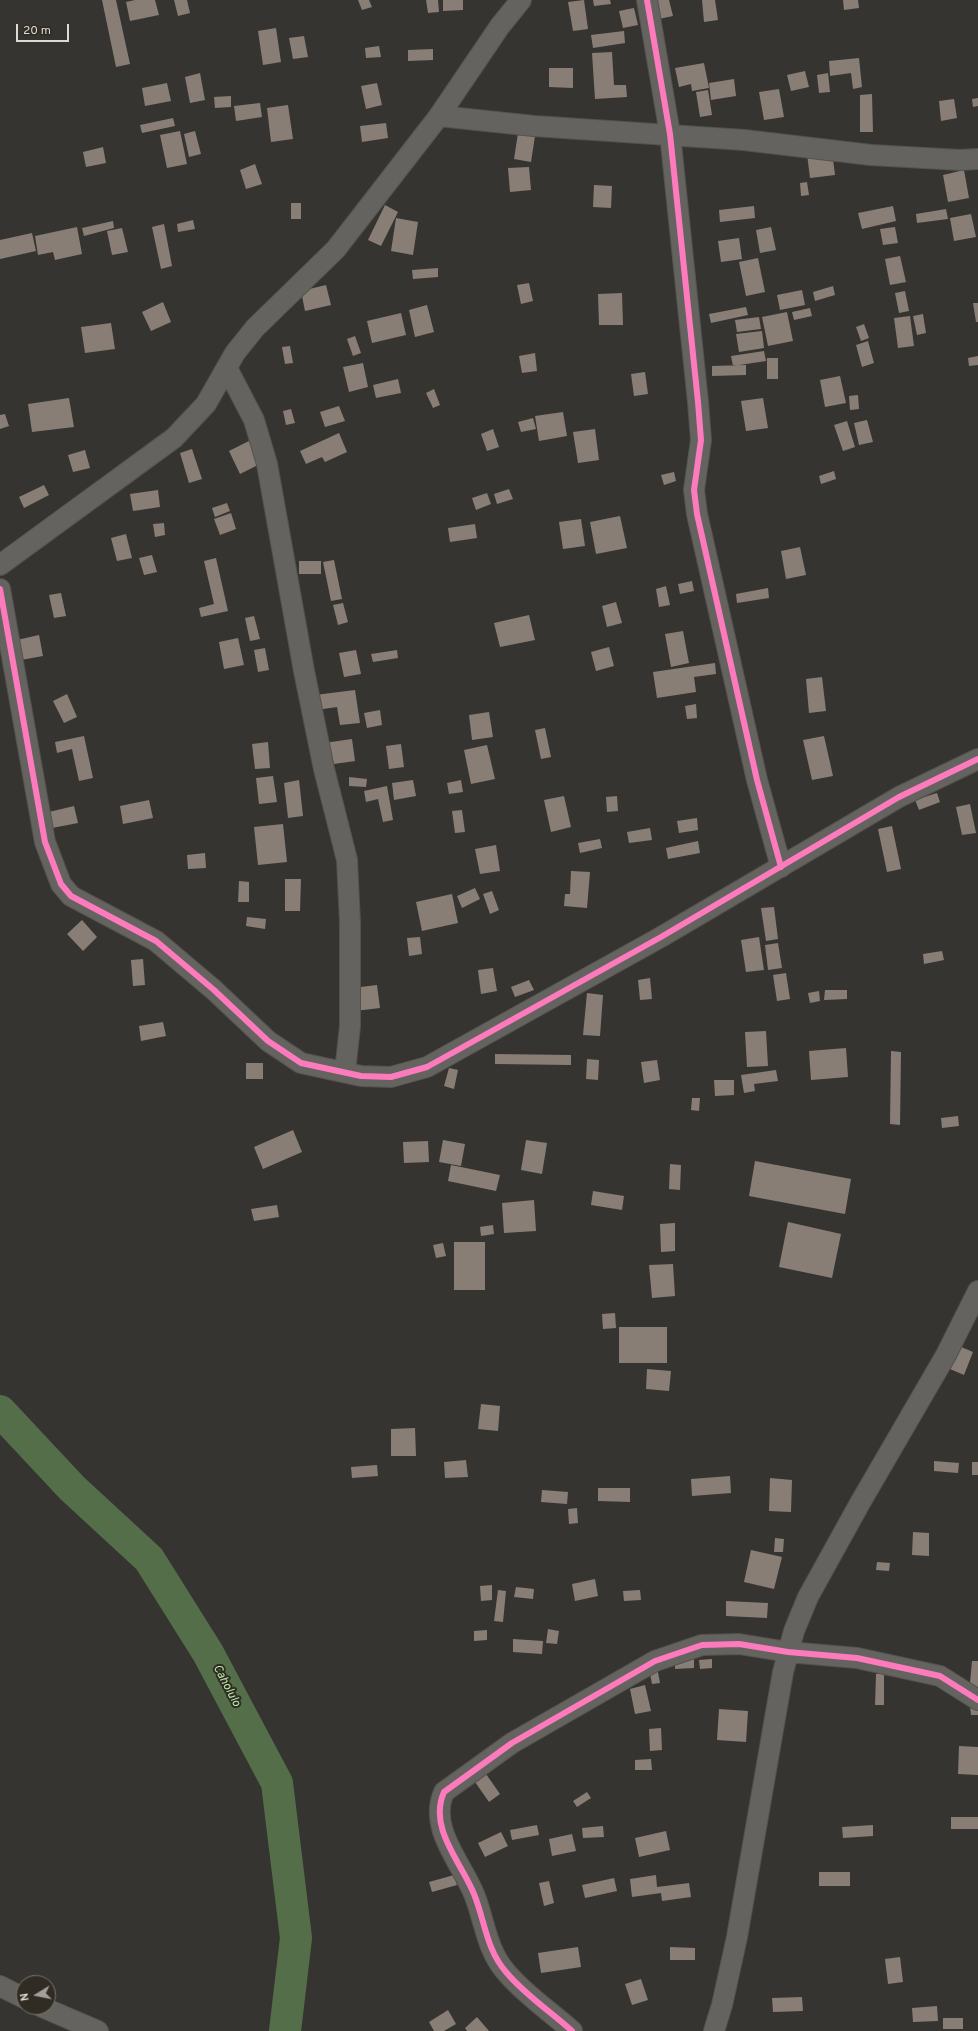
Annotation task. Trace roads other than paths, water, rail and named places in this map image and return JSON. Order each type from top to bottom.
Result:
[{"type":"street","points":[[0,565],[174,438],[206,404],[235,353],[255,328],[336,249],[439,116],[500,26],[521,0]]},
{"type":"street","points":[[647,0],[670,134],[701,440],[694,490],[697,514],[757,780],[781,867]]},
{"type":"street","points":[[439,116],[534,126],[744,140],[871,155],[960,160],[978,159]]},
{"type":"street","points":[[227,368],[254,420],[268,464],[304,671],[324,769],[347,860],[350,922],[350,1026],[345,1072]]},
{"type":"street","points":[[0,589],[45,842],[61,884],[71,896],[156,941],[214,990],[268,1041],[301,1063],[361,1076],[391,1077],[427,1067],[661,937],[899,797],[978,759]]},
{"type":"street","points":[[714,2031],[722,2005],[737,1937],[764,1773],[788,1652],[794,1631],[808,1597],[860,1503],[946,1355],[978,1291]]},
{"type":"street","points":[[572,2031],[505,1972],[490,1948],[473,1891],[449,1848],[444,1834],[440,1811],[440,1801],[444,1792],[512,1743],[655,1660],[702,1645],[739,1644],[788,1652],[857,1658],[940,1676],[978,1700]]},
{"type":"street","points":[[0,1986],[16,1994]]},
{"type":"street","points":[[56,2013],[98,2031]]},
{"type":"waterway","name":"Caholulo","points":[[0,1411],[72,1488],[149,1559],[208,1653],[277,1783],[296,1938],[285,2031]]}]
